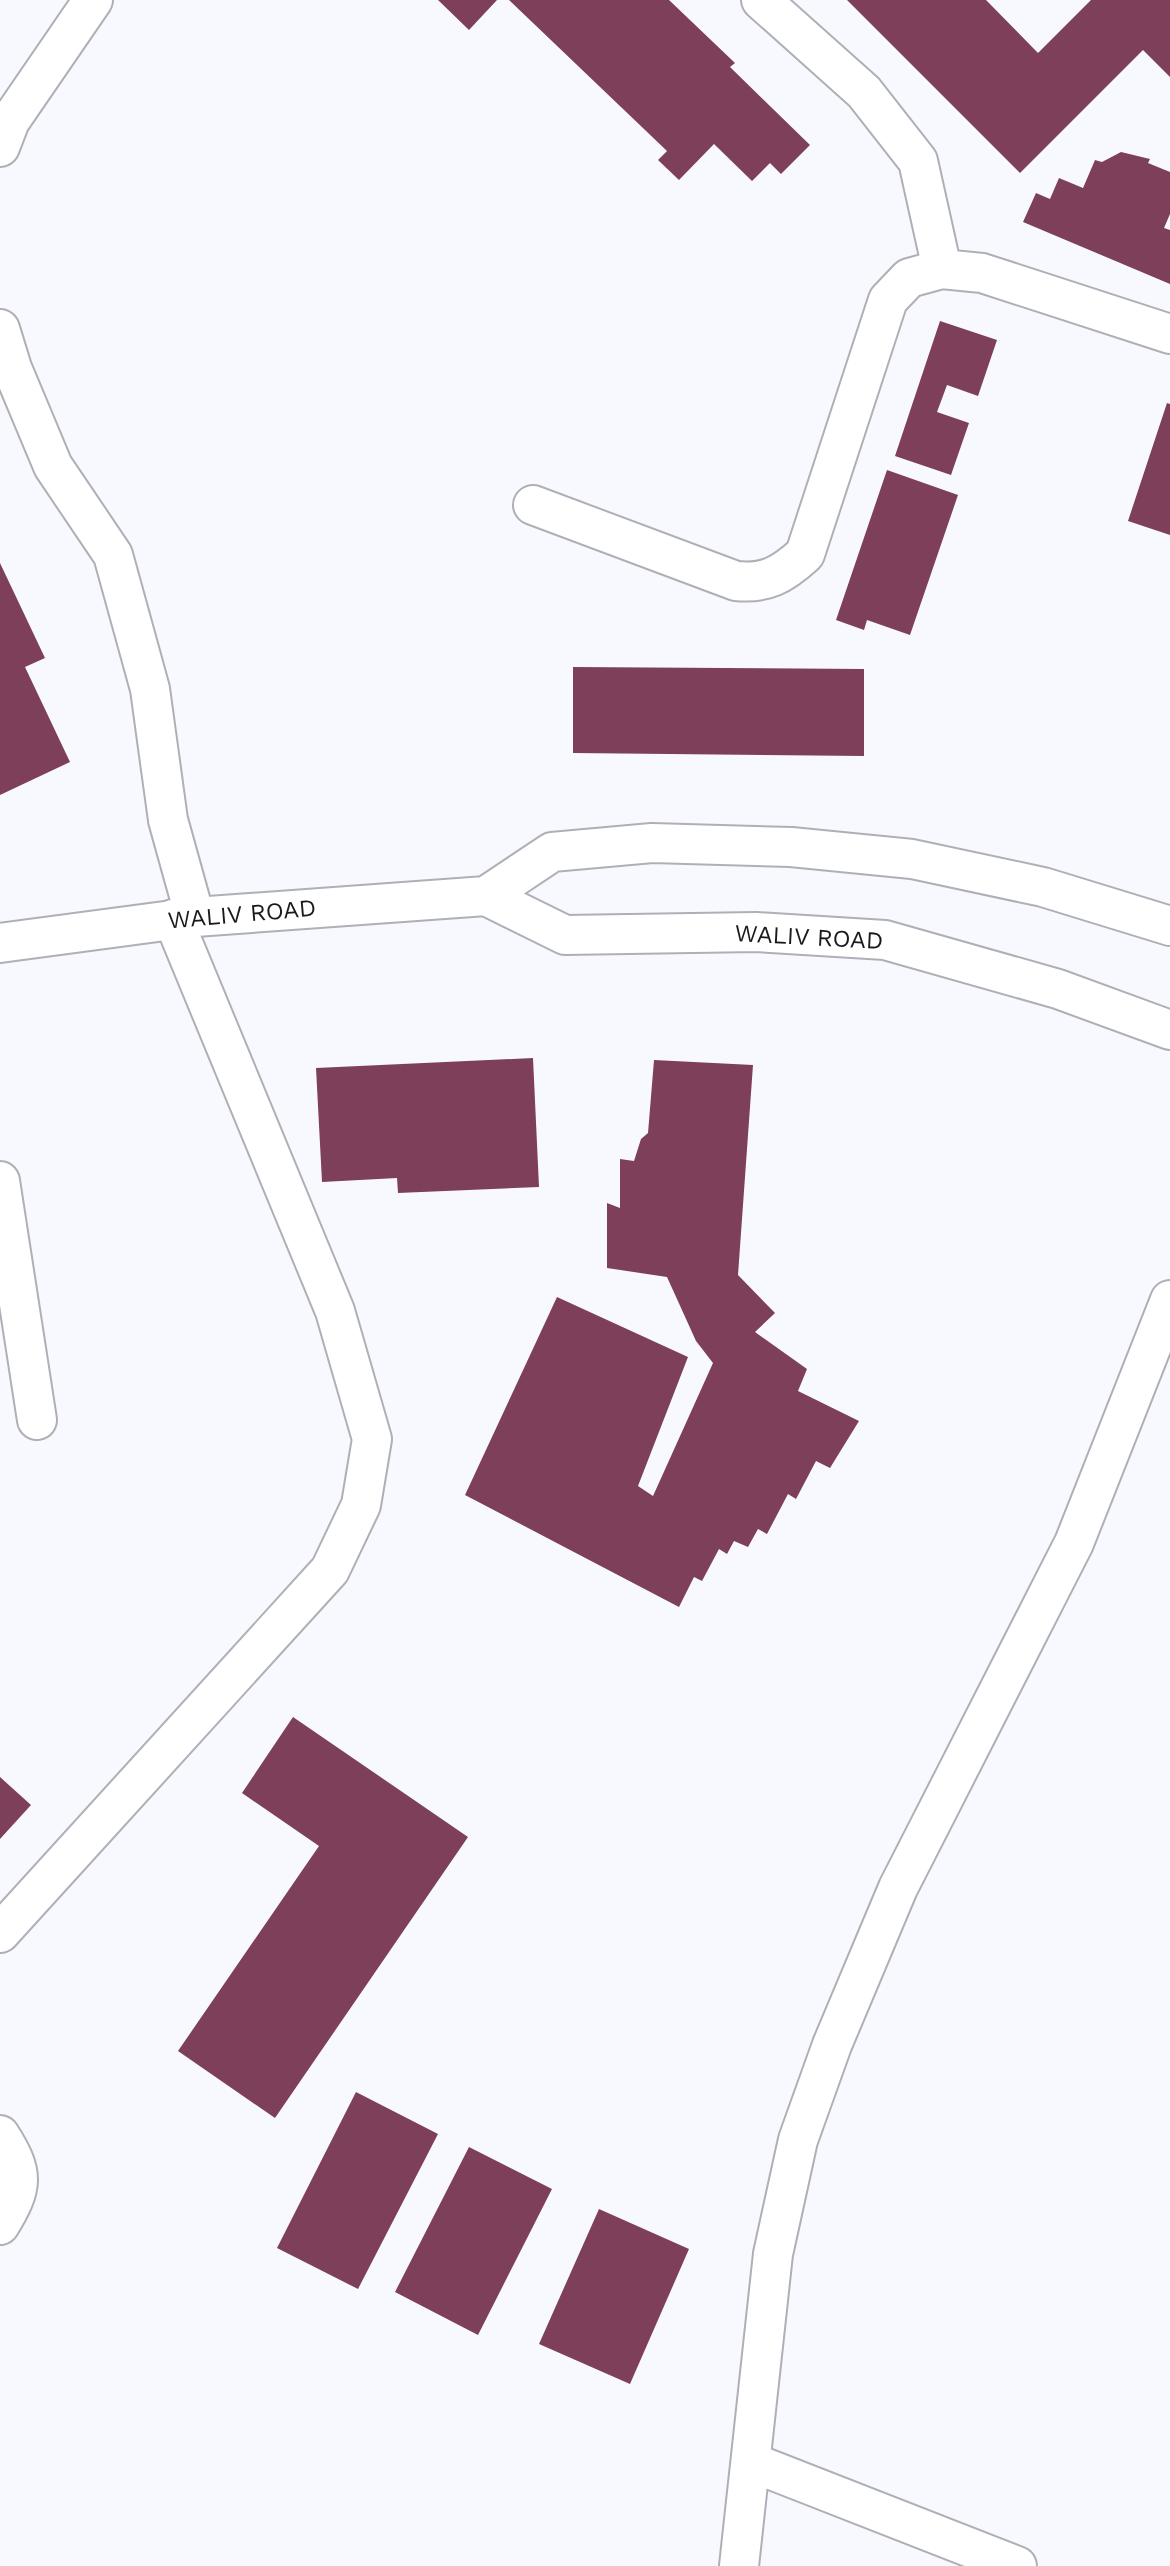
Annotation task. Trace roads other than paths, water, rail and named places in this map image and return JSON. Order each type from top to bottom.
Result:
[{"type":"street","points":[[0,147],[10,121],[93,0]]},
{"type":"street","points":[[761,0],[864,92],[918,161],[942,269]]},
{"type":"street","points":[[533,505],[736,581],[757,583],[783,574],[805,554],[888,300],[909,278],[942,269],[982,273],[1170,334]]},
{"type":"street","points":[[0,329],[12,369],[53,466],[113,555],[150,690],[184,918],[335,1311],[372,1440],[361,1504],[330,1570],[0,1933]]},
{"type":"street","name":"WALIV ROAD","points":[[0,943],[184,918],[486,896],[552,852],[652,843],[791,847],[912,859],[1043,887],[1170,926]]},
{"type":"street","name":"WALIV ROAD","points":[[486,896],[565,935],[756,932],[885,940],[1058,989],[1170,1030]]},
{"type":"street","points":[[0,1181],[37,1420]]},
{"type":"street","points":[[739,2566],[773,2254],[798,2140],[832,2045],[898,1888],[1074,1543],[1170,1300]]},
{"type":"street","points":[[0,2135],[18,2170],[18,2196],[0,2225]]},
{"type":"street","points":[[751,2462],[1017,2566]]}]
